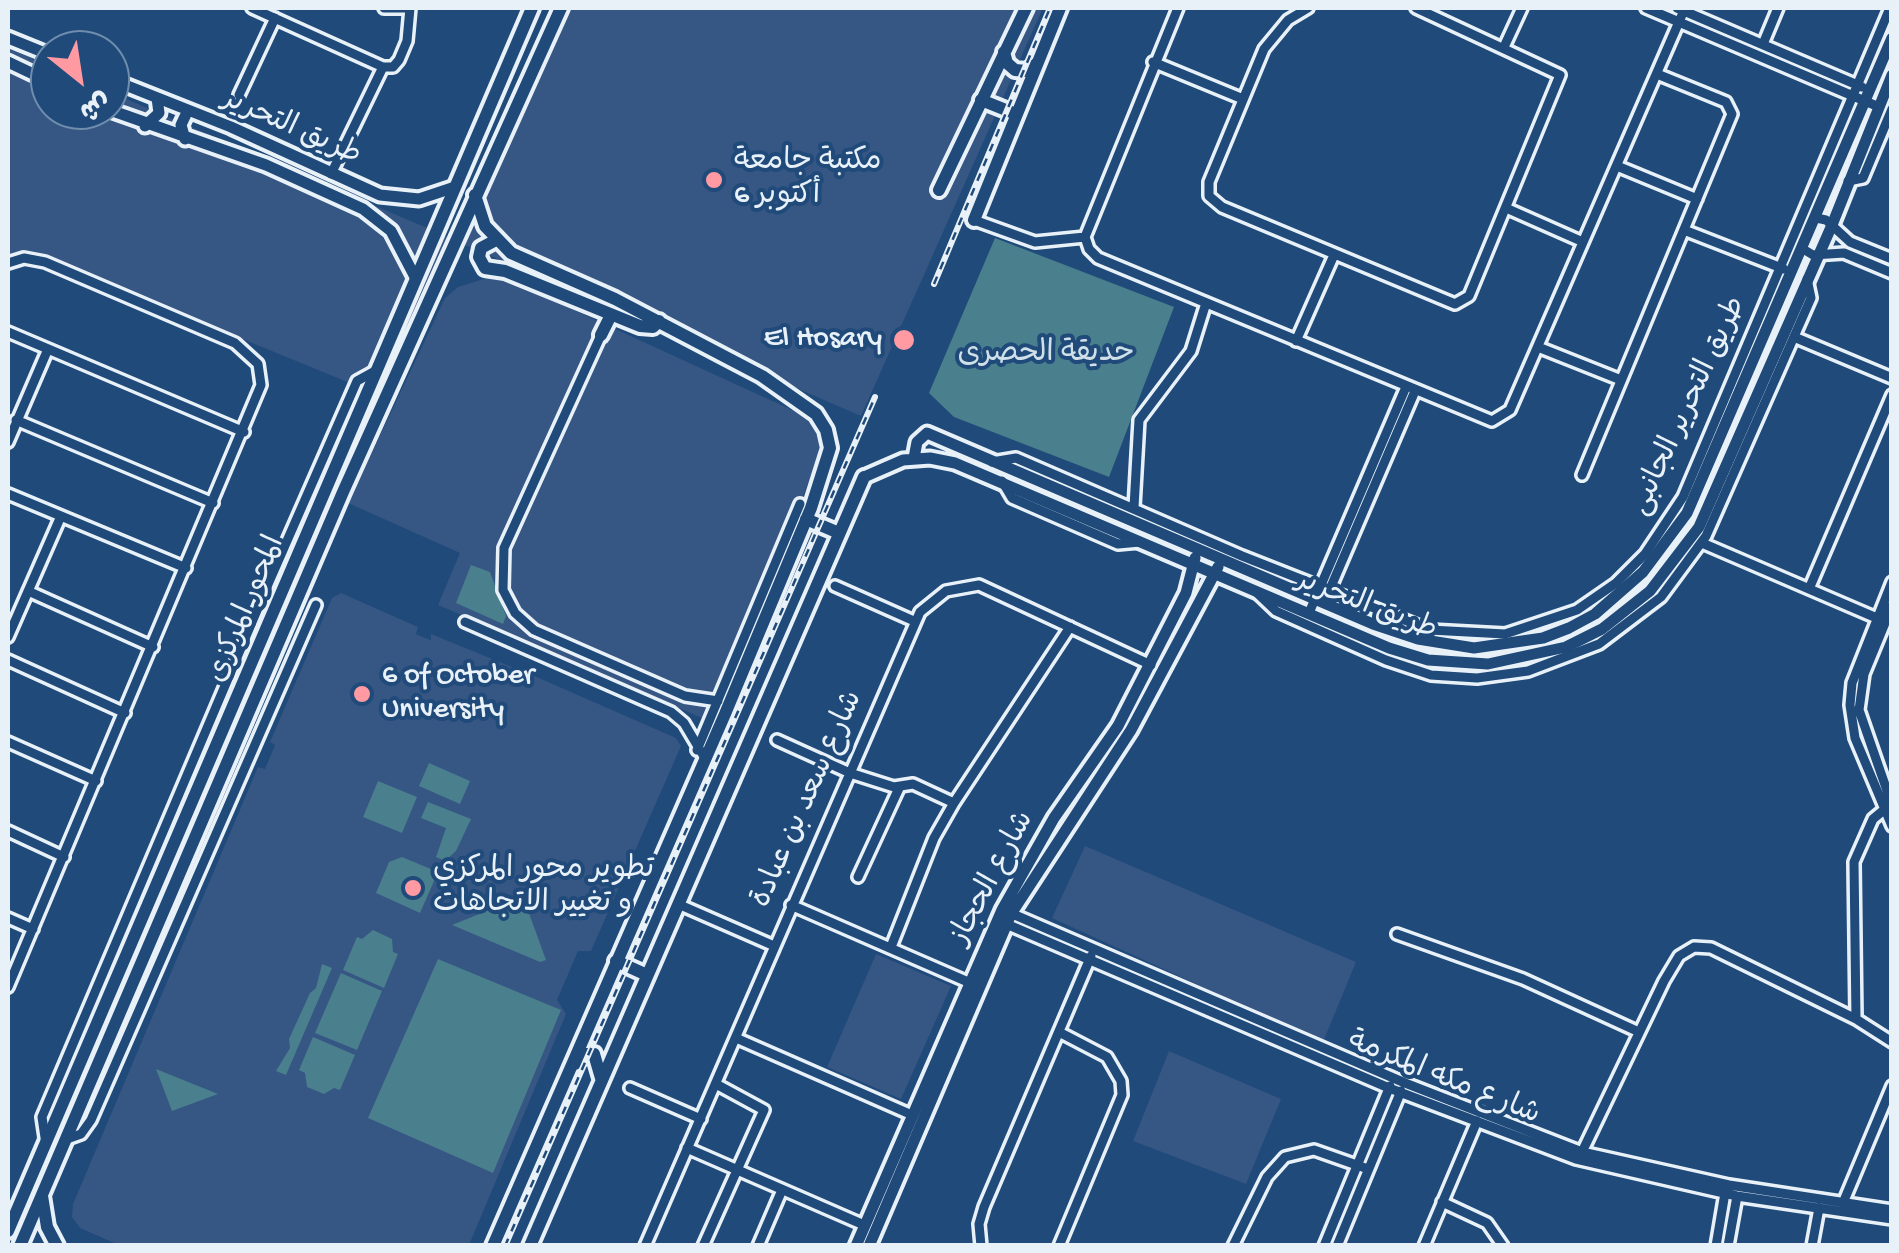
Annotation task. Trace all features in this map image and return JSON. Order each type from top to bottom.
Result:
[{"type":"main road","name":"المحور المركزى","points":[[8,1231],[532,8]]},
{"type":"main road","points":[[20,1246],[343,492],[561,8]]},
{"type":"main road","points":[[939,190],[1026,8]]},
{"type":"main road","points":[[974,220],[1060,8]]},
{"type":"main road","points":[[1004,52],[1007,63],[1015,70],[1027,70],[1036,64]]},
{"type":"main road","points":[[982,100],[1016,114]]},
{"type":"main road","points":[[475,195],[482,218],[496,240],[519,257],[660,322],[762,376],[809,407],[826,430],[829,458],[806,520],[701,755],[493,1246]]},
{"type":"main road","points":[[496,240],[481,248],[480,261],[485,268],[505,272],[646,327],[660,322]]},
{"type":"main road","points":[[600,334],[611,315]]},
{"type":"main road","points":[[530,1246],[864,477]]},
{"type":"main road","points":[[806,520],[839,533]]},
{"type":"main road","points":[[616,961],[647,974]]},
{"type":"main road","points":[[571,1069],[592,1052],[598,1059],[601,1080]]},
{"type":"main road","points":[[42,1196],[47,1227],[56,1246]]},
{"type":"street","points":[[252,8],[384,67],[392,67],[407,41],[408,8],[384,8]]},
{"type":"street","points":[[1178,8],[1085,237],[1089,249],[1098,258],[1487,421],[1498,420],[1510,410],[1682,8],[1884,104]]},
{"type":"street","points":[[1308,8],[1275,34],[1208,182],[1209,196],[1222,207],[1446,303],[1463,302],[1561,80],[1557,70],[1416,8]]},
{"type":"street","points":[[1504,46],[1522,8]]},
{"type":"street","points":[[1646,8],[1862,93]]},
{"type":"street","points":[[1762,44],[1778,8]]},
{"type":"street","points":[[1684,230],[1787,270],[1862,93],[1890,8]]},
{"type":"street","points":[[239,96],[275,18]]},
{"type":"street","name":"طريق التحرير","points":[[1892,38],[1862,93],[1816,218],[1803,248],[1787,270],[1687,513],[1643,572],[1594,614],[1543,638],[1474,648],[1394,632],[1322,596],[1221,560],[927,433],[917,442],[914,458],[947,460],[1002,481],[1390,648],[1428,660],[1488,664],[1566,647],[1650,592],[1699,527],[1727,478],[1806,278],[1884,104],[1892,76]]},
{"type":"street","points":[[1153,62],[1244,99]]},
{"type":"street","points":[[331,174],[384,67]]},
{"type":"street","points":[[1582,475],[1731,119],[1732,110],[1726,102],[1656,74]]},
{"type":"street","name":"طريق التحرير","points":[[130,87],[393,199],[419,200],[455,187]]},
{"type":"street","points":[[145,126],[159,113],[157,98]]},
{"type":"street","points":[[185,139],[181,125],[188,110]]},
{"type":"street","name":"طريق التحرير","points":[[130,119],[266,165],[362,209],[392,231],[414,277]]},
{"type":"street","points":[[1616,166],[1697,200]]},
{"type":"street","points":[[1506,208],[1584,242]]},
{"type":"street","points":[[1816,218],[1832,225],[1850,242],[1892,259]]},
{"type":"street","points":[[974,220],[1035,242],[1085,237]]},
{"type":"street","points":[[1803,248],[1818,254],[1844,254],[1892,273]]},
{"type":"street","points":[[1296,341],[1334,254]]},
{"type":"street","points":[[8,263],[24,258],[45,262],[236,343],[258,364],[259,395],[8,988]]},
{"type":"street","points":[[1254,590],[1276,611],[1386,660],[1431,675],[1477,678],[1540,668],[1600,644],[1635,620],[1678,578],[1702,543],[1727,478],[1812,293],[1806,278]]},
{"type":"street","points":[[1134,507],[1139,420],[1190,351],[1206,303]]},
{"type":"street","points":[[8,332],[244,432]]},
{"type":"street","points":[[600,334],[504,548],[503,590],[515,613],[534,630],[684,696],[718,701]]},
{"type":"street","points":[[1794,337],[1892,378]]},
{"type":"street","points":[[1538,346],[1621,380]]},
{"type":"street","points":[[8,442],[48,349]]},
{"type":"street","points":[[1314,615],[1410,389]]},
{"type":"street","points":[[1809,589],[1892,395]]},
{"type":"street","points":[[16,420],[214,503]]},
{"type":"street","points":[[864,477],[914,458]]},
{"type":"street","points":[[992,462],[1016,458],[1134,507],[1322,596]]},
{"type":"street","points":[[8,494],[186,568]]},
{"type":"street","points":[[701,755],[718,701],[800,504]]},
{"type":"street","points":[[8,637],[61,516]]},
{"type":"street","points":[[1702,543],[1881,620]]},
{"type":"street","name":"شارع الحجاز","points":[[856,1246],[968,982],[1054,818],[1118,726],[1151,665],[1186,593],[1196,549]]},
{"type":"street","name":"شارع الحجاز","points":[[869,1246],[1004,917],[1131,730],[1221,560]]},
{"type":"street","points":[[1892,582],[1864,674],[1859,710],[1892,826]]},
{"type":"street","name":"شارع سعد بن عبادة","points":[[645,1246],[914,621],[928,603],[946,590],[979,585],[1151,665]]},
{"type":"street","points":[[836,586],[914,621]]},
{"type":"street","points":[[28,592],[153,647]]},
{"type":"street","points":[[67,1140],[81,1134],[91,1120],[316,605]]},
{"type":"street","points":[[1881,620],[1892,606]]},
{"type":"street","points":[[1622,612],[1635,620]]},
{"type":"street","points":[[465,622],[671,712],[688,728],[701,755]]},
{"type":"street","points":[[891,947],[934,838],[1070,627]]},
{"type":"street","points":[[8,660],[125,712]]},
{"type":"street","points":[[777,740],[850,774],[900,786],[914,784],[954,803]]},
{"type":"street","points":[[8,742],[96,781]]},
{"type":"street","points":[[858,877],[900,786]]},
{"type":"street","points":[[1856,1019],[1852,877],[1858,847],[1889,806]]},
{"type":"street","points":[[8,831],[64,857]]},
{"type":"street","points":[[678,904],[772,945]]},
{"type":"street","points":[[791,905],[968,982]]},
{"type":"street","name":"شارع مكه المكرمة","points":[[1004,917],[1391,1083],[1593,1164],[1737,1196],[1892,1219]]},
{"type":"street","points":[[8,918],[32,929]]},
{"type":"street","points":[[1397,934],[1542,987],[1639,1032]]},
{"type":"street","points":[[1582,1152],[1674,963],[1694,947],[1711,948],[1856,1019],[1892,1042]]},
{"type":"street","points":[[981,1246],[982,1212],[1092,953]]},
{"type":"street","points":[[1058,1032],[1107,1057],[1121,1081],[1122,1096],[1059,1246]]},
{"type":"street","points":[[736,1038],[912,1115]]},
{"type":"street","points":[[1337,1246],[1391,1083]]},
{"type":"street","points":[[703,1246],[764,1110],[716,1084]]},
{"type":"street","points":[[1843,1203],[1892,1086]]},
{"type":"street","points":[[630,1088],[700,1119]]},
{"type":"street","points":[[1324,1246],[1403,1088]]},
{"type":"street","points":[[1424,1246],[1478,1118]]},
{"type":"street","name":"شارع مكه المكرمة","points":[[1478,1118],[1582,1152],[1729,1186],[1892,1210]]},
{"type":"street","points":[[688,1148],[864,1225]]},
{"type":"street","points":[[1233,1246],[1267,1177],[1285,1157],[1314,1150],[1363,1167]]},
{"type":"street","points":[[758,1246],[782,1190]]},
{"type":"street","points":[[1716,1246],[1725,1193]]},
{"type":"street","points":[[1728,1246],[1737,1196]]},
{"type":"street","points":[[8,1207],[22,1198]]},
{"type":"street","points":[[1442,1202],[1487,1223],[1503,1246]]},
{"type":"street","points":[[1812,1246],[1819,1208]]},
{"type":"shaded area","points":[[554,8],[1043,8],[861,416],[456,241],[379,395],[35,254],[8,259],[8,48],[30,57],[30,130],[130,130],[130,101],[455,240]]},
{"type":"shaded area","points":[[490,277],[506,279],[803,415],[819,430],[821,452],[709,721],[438,605],[460,553],[348,503],[445,298],[458,287]]},
{"type":"shaded area","name":"تطوير محور المركزي و تغيير الاتجاهات","points":[[341,593],[418,627],[416,634],[431,640],[431,634],[539,678],[676,738],[681,746],[591,951],[578,951],[557,1000],[566,1014],[469,1245],[121,1246],[80,1228],[72,1217],[73,1204],[258,767],[265,769],[275,745],[270,742],[332,598]]},
{"type":"shaded area","points":[[1085,846],[1356,962],[1323,1042],[1052,918]]},
{"type":"shaded area","points":[[876,954],[951,986],[901,1099],[827,1067]]},
{"type":"shaded area","points":[[1169,1051],[1281,1099],[1246,1184],[1133,1141]]},
{"type":"green space","name":"حديقة الحصرى","points":[[995,238],[1174,307],[1109,477],[954,417],[929,393]]},
{"type":"green space","points":[[471,565],[490,572],[506,616],[503,624],[456,603]]},
{"type":"green space","points":[[429,763],[470,781],[460,804],[419,786]]},
{"type":"green space","points":[[378,781],[417,797],[402,833],[363,817]]},
{"type":"green space","points":[[428,802],[471,819],[456,851],[445,861],[436,857],[446,828],[421,818]]},
{"type":"green space","points":[[402,857],[438,872],[420,913],[376,893],[389,862]]},
{"type":"green space","points":[[514,900],[518,909],[526,905],[546,960],[540,962],[452,925]]},
{"type":"green space","points":[[373,930],[392,939],[393,952],[398,954],[384,988],[343,970],[357,937],[362,939]]},
{"type":"green space","points":[[438,959],[561,1010],[493,1173],[368,1118]]},
{"type":"green space","points":[[322,964],[332,968],[286,1075],[276,1071],[290,1048],[289,1039],[310,993],[316,988]]},
{"type":"green space","points":[[341,973],[382,991],[357,1050],[315,1033]]},
{"type":"green space","points":[[313,1037],[355,1055],[340,1090],[334,1088],[324,1094],[307,1087],[305,1073],[299,1070]]},
{"type":"green space","points":[[156,1069],[218,1094],[172,1111]]},
{"type":"railway","points":[[934,284],[1050,8]]},
{"type":"railway","points":[[505,1246],[875,397]]},
{"type":"place","name":"مكتبة جامعة 6 أكتوبر","points":[[714,180]]},
{"type":"place","name":"El Hosary","points":[[904,340]]},
{"type":"place","name":"6 of October University","points":[[362,694]]},
{"type":"place","name":"تطوير محور المركزي و تغيير الاتجاهات","points":[[413,888]]}]
